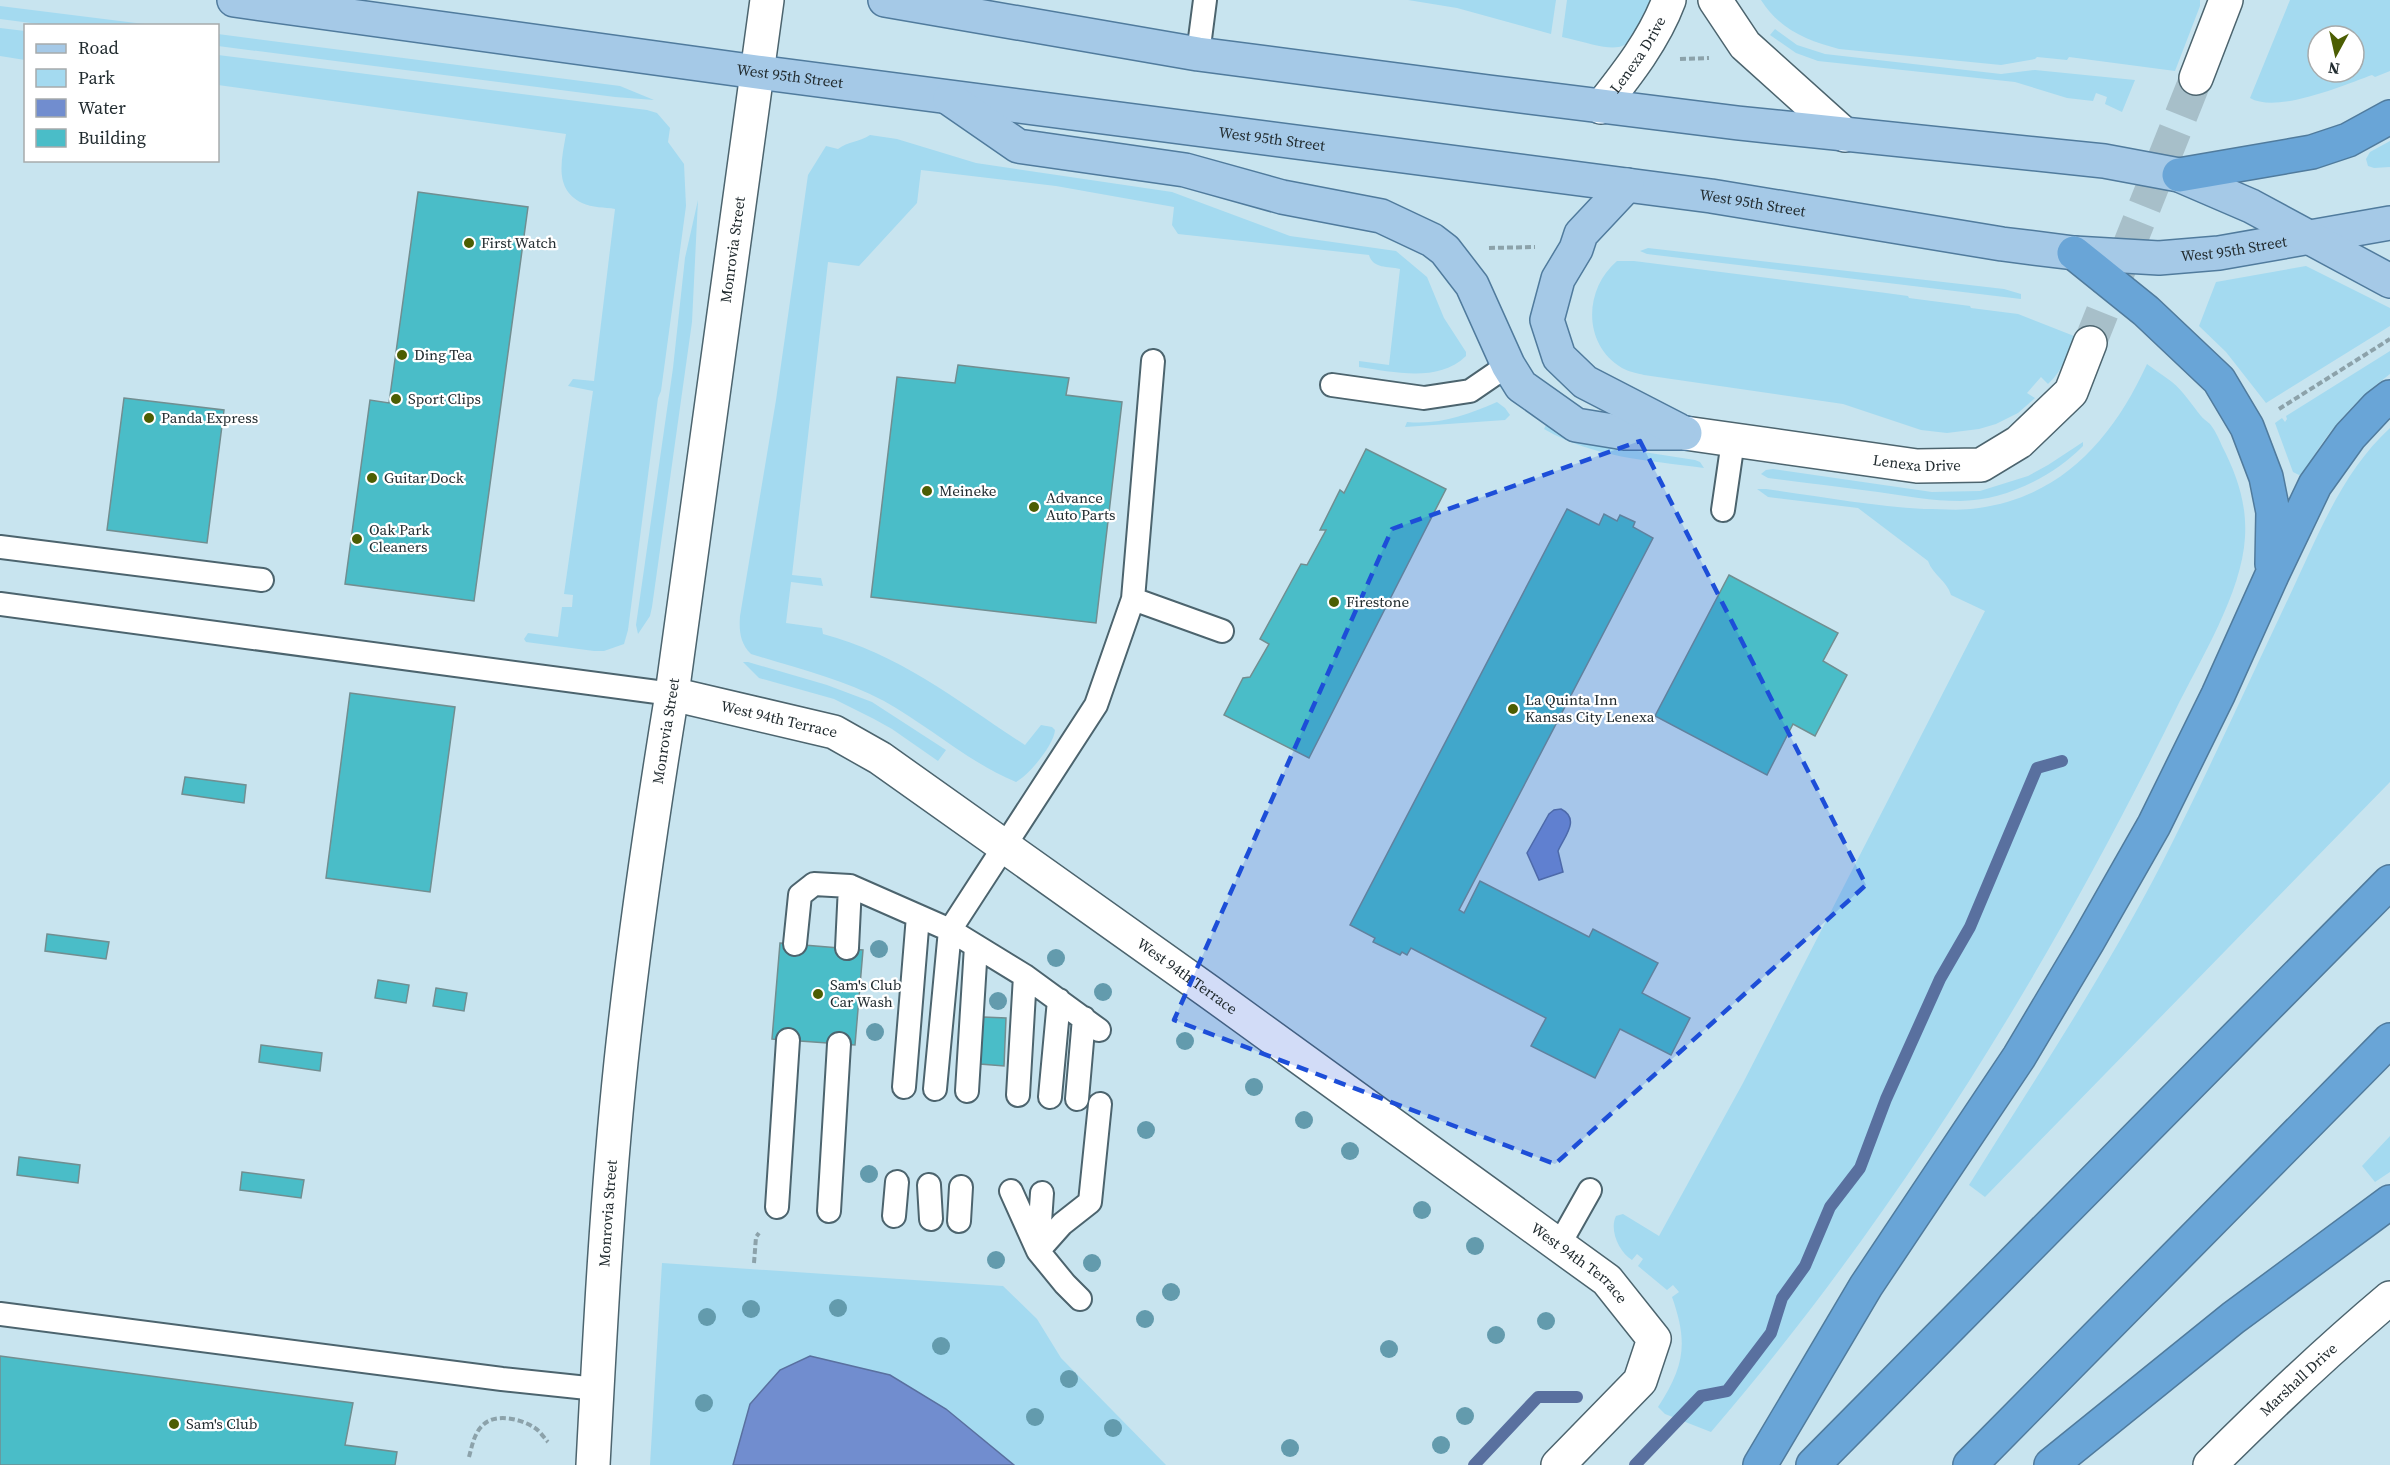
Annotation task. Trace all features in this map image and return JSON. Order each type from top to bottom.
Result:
[{"type":"highway","points":[[2179,175],[2312,152],[2348,141],[2390,117]]},
{"type":"highway","points":[[2074,253],[2146,311],[2219,380],[2247,427],[2266,477],[2273,512],[2272,575]]},
{"type":"highway","points":[[1760,1465],[1866,1286],[2019,1058],[2088,941],[2164,805],[2218,695],[2315,485],[2350,436],[2377,407],[2390,397]]},
{"type":"highway","points":[[1813,1465],[2390,882]]},
{"type":"highway","points":[[1970,1465],[2390,1040]]},
{"type":"highway","points":[[2051,1465],[2233,1318],[2390,1202]]},
{"type":"main road","name":"West 95th Street","points":[[234,0],[757,72],[1711,196],[2002,244],[2074,253],[2159,258],[2219,253],[2390,223]]},
{"type":"main road","name":"West 95th Street","points":[[885,0],[1198,54],[1601,107],[2104,161],[2179,175],[2251,206],[2390,281]]},
{"type":"main road","points":[[947,96],[1018,146],[1185,170],[1282,197],[1381,216],[1432,240],[1445,250],[1472,285],[1508,365],[1521,386],[1576,425],[1625,433],[1685,434]]},
{"type":"main road","points":[[1627,185],[1581,234],[1576,249],[1558,279],[1547,320],[1559,357],[1585,382],[1685,434]]},
{"type":"street","name":"Monrovia Street","points":[[592,1465],[606,1219],[621,1061],[654,802],[672,694],[767,0]]},
{"type":"street","name":"Lenexa Drive","points":[[1601,107],[1635,62],[1661,21],[1669,0]]},
{"type":"street","points":[[1715,0],[1745,45],[1845,135]]},
{"type":"street","points":[[2196,78],[2226,0]]},
{"type":"street","name":"Lenexa Drive","points":[[1685,434],[1917,466],[1981,465],[2019,442],[2071,392],[2090,343]]},
{"type":"street","name":"West 94th Terrace","points":[[672,694],[834,732],[880,758],[1607,1280],[1654,1339],[1640,1381],[1558,1465]]},
{"type":"street","name":"Marshall Drive","points":[[2210,1465],[2310,1366],[2390,1298]]},
{"type":"lane","points":[[1198,54],[1205,0]]},
{"type":"lane","points":[[935,1089],[950,930],[1003,845],[1096,705],[1133,598],[1153,361]]},
{"type":"lane","points":[[1332,385],[1424,398],[1470,391],[1508,365]]},
{"type":"lane","points":[[1723,510],[1733,441]]},
{"type":"lane","points":[[0,547],[262,580]]},
{"type":"lane","points":[[1133,598],[1222,631]]},
{"type":"lane","points":[[0,604],[672,694]]},
{"type":"lane","points":[[795,945],[800,895],[814,884],[850,886],[950,930],[1025,976],[1092,1024],[1077,1100]]},
{"type":"lane","points":[[847,948],[850,886]]},
{"type":"lane","points":[[904,1087],[918,916]]},
{"type":"lane","points":[[967,1091],[976,946]]},
{"type":"lane","points":[[1018,1095],[1025,976]]},
{"type":"lane","points":[[1050,1097],[1059,1000]]},
{"type":"lane","points":[[777,1208],[788,1041]]},
{"type":"lane","points":[[829,1211],[839,1044]]},
{"type":"lane","points":[[1038,1251],[1062,1224],[1090,1202],[1100,1104]]},
{"type":"lane","points":[[894,1216],[897,1182]]},
{"type":"lane","points":[[929,1185],[931,1219]]},
{"type":"lane","points":[[959,1221],[961,1187]]},
{"type":"lane","points":[[1559,1245],[1590,1190]]},
{"type":"lane","points":[[1011,1191],[1038,1251],[1080,1299]]},
{"type":"lane","points":[[1038,1251],[1042,1193]]},
{"type":"lane","points":[[1062,1224],[1070,1194]]},
{"type":"lane","points":[[0,1314],[502,1379],[597,1389]]},
{"type":"path","points":[[1674,59],[1719,57]]},
{"type":"path","points":[[1482,248],[1545,247]]},
{"type":"path","points":[[2273,412],[2390,339]]},
{"type":"path","points":[[754,1263],[756,1237],[761,1230]]},
{"type":"path","points":[[468,1456],[483,1424],[500,1418],[518,1420],[536,1429],[548,1442]]},
{"type":"highlighted area","points":[[1640,441],[1866,885],[1555,1164],[1174,1020],[1392,529]]},
{"type":"green space","points":[[1408,0],[1556,0],[1551,34],[1457,8]]},
{"type":"green space","points":[[1567,0],[1660,0],[1639,33],[1630,42],[1622,46],[1611,47],[1562,37]]},
{"type":"green space","points":[[1761,0],[2200,0],[2200,6],[2175,71],[2069,57],[2067,60],[2037,57],[2001,65],[1839,49],[1805,38],[1785,26],[1776,19]]},
{"type":"green space","points":[[2290,0],[2390,0],[2390,71],[2375,77],[2372,75],[2366,77],[2366,24],[2306,24],[2306,84],[2347,84],[2293,100],[2277,103],[2250,98]]},
{"type":"green space","points":[[0,6],[144,24],[39,24],[0,19]]},
{"type":"green space","points":[[0,28],[24,31],[24,60],[0,56]]},
{"type":"green space","points":[[1775,29],[1797,45],[1825,54],[2001,74],[2035,70],[2135,80],[2122,112],[2105,104],[2107,97],[2096,93],[2093,101],[2067,98],[2015,82],[1818,61],[1796,53],[1770,35]]},
{"type":"green space","points":[[219,34],[620,86],[654,100],[615,97],[219,46]]},
{"type":"green space","points":[[219,55],[647,110],[657,113],[670,128],[668,142],[684,164],[686,206],[628,630],[624,644],[604,651],[526,642],[524,639],[528,633],[558,637],[562,607],[572,607],[573,595],[564,594],[593,391],[568,386],[573,379],[594,381],[615,209],[586,205],[567,190],[562,173],[566,134],[219,85]]},
{"type":"green space","points":[[870,135],[897,139],[976,163],[1172,192],[1290,236],[1396,251],[1427,277],[1444,318],[1466,352],[1466,356],[1455,364],[1429,373],[1401,373],[1359,367],[1359,361],[1389,365],[1400,269],[1377,265],[1369,255],[1178,234],[1172,225],[1174,207],[1056,186],[921,170],[917,203],[859,266],[828,262],[792,575],[821,578],[823,586],[791,582],[786,623],[822,628],[823,634],[878,654],[904,667],[1025,745],[1041,725],[1052,727],[1055,730],[1054,736],[1046,751],[1016,782],[981,764],[901,711],[868,693],[819,674],[751,654],[744,646],[741,636],[740,616],[776,400],[808,175],[826,146],[838,149]]},
{"type":"green space","points":[[2390,141],[2390,167],[2368,166],[2366,159],[2370,152]]},
{"type":"green space","points":[[698,200],[692,322],[652,607],[650,616],[638,634],[636,625],[673,368],[685,258]]},
{"type":"green space","points":[[1648,248],[2004,289],[2021,294],[2021,299],[1647,254],[1640,251]]},
{"type":"green space","points":[[1617,261],[1634,261],[1886,293],[1970,306],[1971,308],[2018,314],[2074,336],[2058,373],[2048,384],[2041,377],[2027,393],[2035,398],[2018,413],[1996,424],[1979,429],[1947,433],[1921,430],[1843,404],[1644,375],[1622,368],[1609,358],[1600,345],[1594,331],[1592,316],[1598,286]]},
{"type":"green space","points":[[2306,266],[2390,308],[2390,326],[2266,403],[2226,352],[2199,326],[2216,282]]},
{"type":"green space","points":[[2390,351],[2390,374],[2364,395],[2341,419],[2321,444],[2304,473],[2299,475],[2293,472],[2275,423],[2282,418],[2285,422],[2286,416]]},
{"type":"green space","points":[[2147,364],[2172,382],[2212,426],[2232,468],[2243,501],[2245,537],[2242,558],[2236,581],[2218,626],[2127,807],[2076,901],[2022,995],[1907,1176],[1845,1264],[1711,1432],[1665,1414],[1658,1407],[1674,1379],[1681,1354],[1680,1327],[1672,1297],[1679,1292],[1673,1285],[1667,1290],[1638,1266],[1643,1259],[1637,1254],[1632,1260],[1623,1252],[1616,1240],[1614,1222],[1616,1216],[1623,1214],[1659,1236],[1743,1083],[1985,611],[1951,595],[1928,561],[1858,508],[1768,497],[1757,489],[1924,509],[1972,509],[2009,501],[2036,491],[2060,477],[2082,459],[2118,416]]},
{"type":"green space","points":[[1497,402],[1510,415],[1505,420],[1405,427],[1407,422],[1431,422],[1453,418]]},
{"type":"green space","points":[[1546,425],[1555,426],[1592,444],[1695,460],[1700,462],[1704,468],[1641,460],[1602,452],[1563,439],[1544,429]]},
{"type":"green space","points":[[2390,428],[2390,782],[1985,1197],[1969,1185],[2069,1026],[2140,904],[2242,697],[2320,529],[2357,465]]},
{"type":"green space","points":[[2083,442],[2083,446],[2071,457],[2042,477],[2010,492],[1977,500],[1950,501],[1919,498],[1768,478],[1761,474],[1773,469],[1932,492],[1980,491],[2028,476]]},
{"type":"green space","points":[[743,662],[827,685],[872,702],[946,750],[938,761],[874,719],[834,699],[759,678]]},
{"type":"green space","points":[[2390,1136],[2390,1172],[2375,1182],[2362,1166]]},
{"type":"green space","points":[[662,1263],[1003,1286],[1037,1319],[1061,1358],[1166,1465],[650,1465]]},
{"type":"water","points":[[1561,809],[1570,818],[1567,834],[1558,851],[1563,872],[1539,880],[1527,853],[1549,814]]},
{"type":"water","points":[[810,1356],[890,1375],[946,1409],[1014,1465],[733,1465],[750,1404],[780,1370]]},
{"type":"building","points":[[418,192],[528,207],[474,601],[345,584],[370,400],[389,403]]},
{"type":"building","points":[[958,365],[1069,378],[1066,395],[1122,402],[1096,623],[871,597],[897,377],[955,383]]},
{"type":"building","points":[[124,398],[224,410],[207,543],[107,530]]},
{"type":"building","name":"Firestone","points":[[1366,449],[1446,489],[1309,758],[1224,715],[1243,678],[1250,677],[1269,644],[1260,639],[1301,564],[1307,565],[1326,530],[1320,530],[1340,490],[1344,493]]},
{"type":"building","name":"La Quinta Inn Kansas City Lenexa","points":[[1567,509],[1599,525],[1604,514],[1617,521],[1620,515],[1635,522],[1633,527],[1653,538],[1459,910],[1464,913],[1480,881],[1589,937],[1593,929],[1658,963],[1642,993],[1690,1018],[1671,1055],[1620,1029],[1595,1078],[1531,1046],[1546,1018],[1411,948],[1407,955],[1402,952],[1400,955],[1373,942],[1375,938],[1350,925]]},
{"type":"building","points":[[1729,575],[1838,633],[1823,661],[1847,675],[1815,736],[1793,724],[1767,775],[1655,716]]},
{"type":"building","points":[[350,693],[455,707],[430,892],[326,878]]},
{"type":"building","points":[[185,777],[246,785],[244,803],[182,794]]},
{"type":"building","points":[[47,934],[109,942],[106,959],[45,951]]},
{"type":"building","name":"Sam's Club Car Wash","points":[[780,943],[863,950],[855,1045],[772,1039]]},
{"type":"building","points":[[378,980],[409,985],[406,1003],[375,998]]},
{"type":"building","points":[[436,988],[467,993],[464,1011],[433,1006]]},
{"type":"building","points":[[983,1017],[1006,1018],[1004,1066],[980,1064]]},
{"type":"building","points":[[261,1045],[322,1053],[320,1071],[259,1062]]},
{"type":"building","points":[[19,1157],[80,1165],[78,1183],[17,1175]]},
{"type":"building","points":[[242,1172],[304,1180],[301,1198],[240,1190]]},
{"type":"building","name":"Sam's Club","points":[[0,1356],[353,1403],[345,1445],[397,1452],[395,1465],[0,1465]]},
{"type":"waterway","points":[[1635,1465],[1701,1396],[1727,1391],[1771,1333],[1782,1298],[1805,1266],[1830,1207],[1860,1168],[1886,1099],[1940,979],[1970,927],[2037,768],[2062,761]]},
{"type":"waterway","points":[[1474,1465],[1538,1397],[1577,1397]]},
{"type":"tunnel","points":[[2090,343],[2196,78]]},
{"type":"place","name":"First Watch","points":[[469,243]]},
{"type":"place","name":"Ding Tea","points":[[402,355]]},
{"type":"place","name":"Sport Clips","points":[[396,399]]},
{"type":"place","name":"Panda Express","points":[[149,418]]},
{"type":"place","name":"Guitar Dock","points":[[372,478]]},
{"type":"place","name":"Meineke","points":[[927,491]]},
{"type":"place","name":"Advance Auto Parts","points":[[1034,507]]},
{"type":"place","name":"Oak Park Cleaners","points":[[357,539]]},
{"type":"place","name":"Firestone","points":[[1334,602]]},
{"type":"place","name":"La Quinta Inn Kansas City Lenexa","points":[[1513,709]]},
{"type":"place","name":"Sam's Club Car Wash","points":[[818,994]]},
{"type":"place","name":"Sam's Club","points":[[174,1424]]}]
